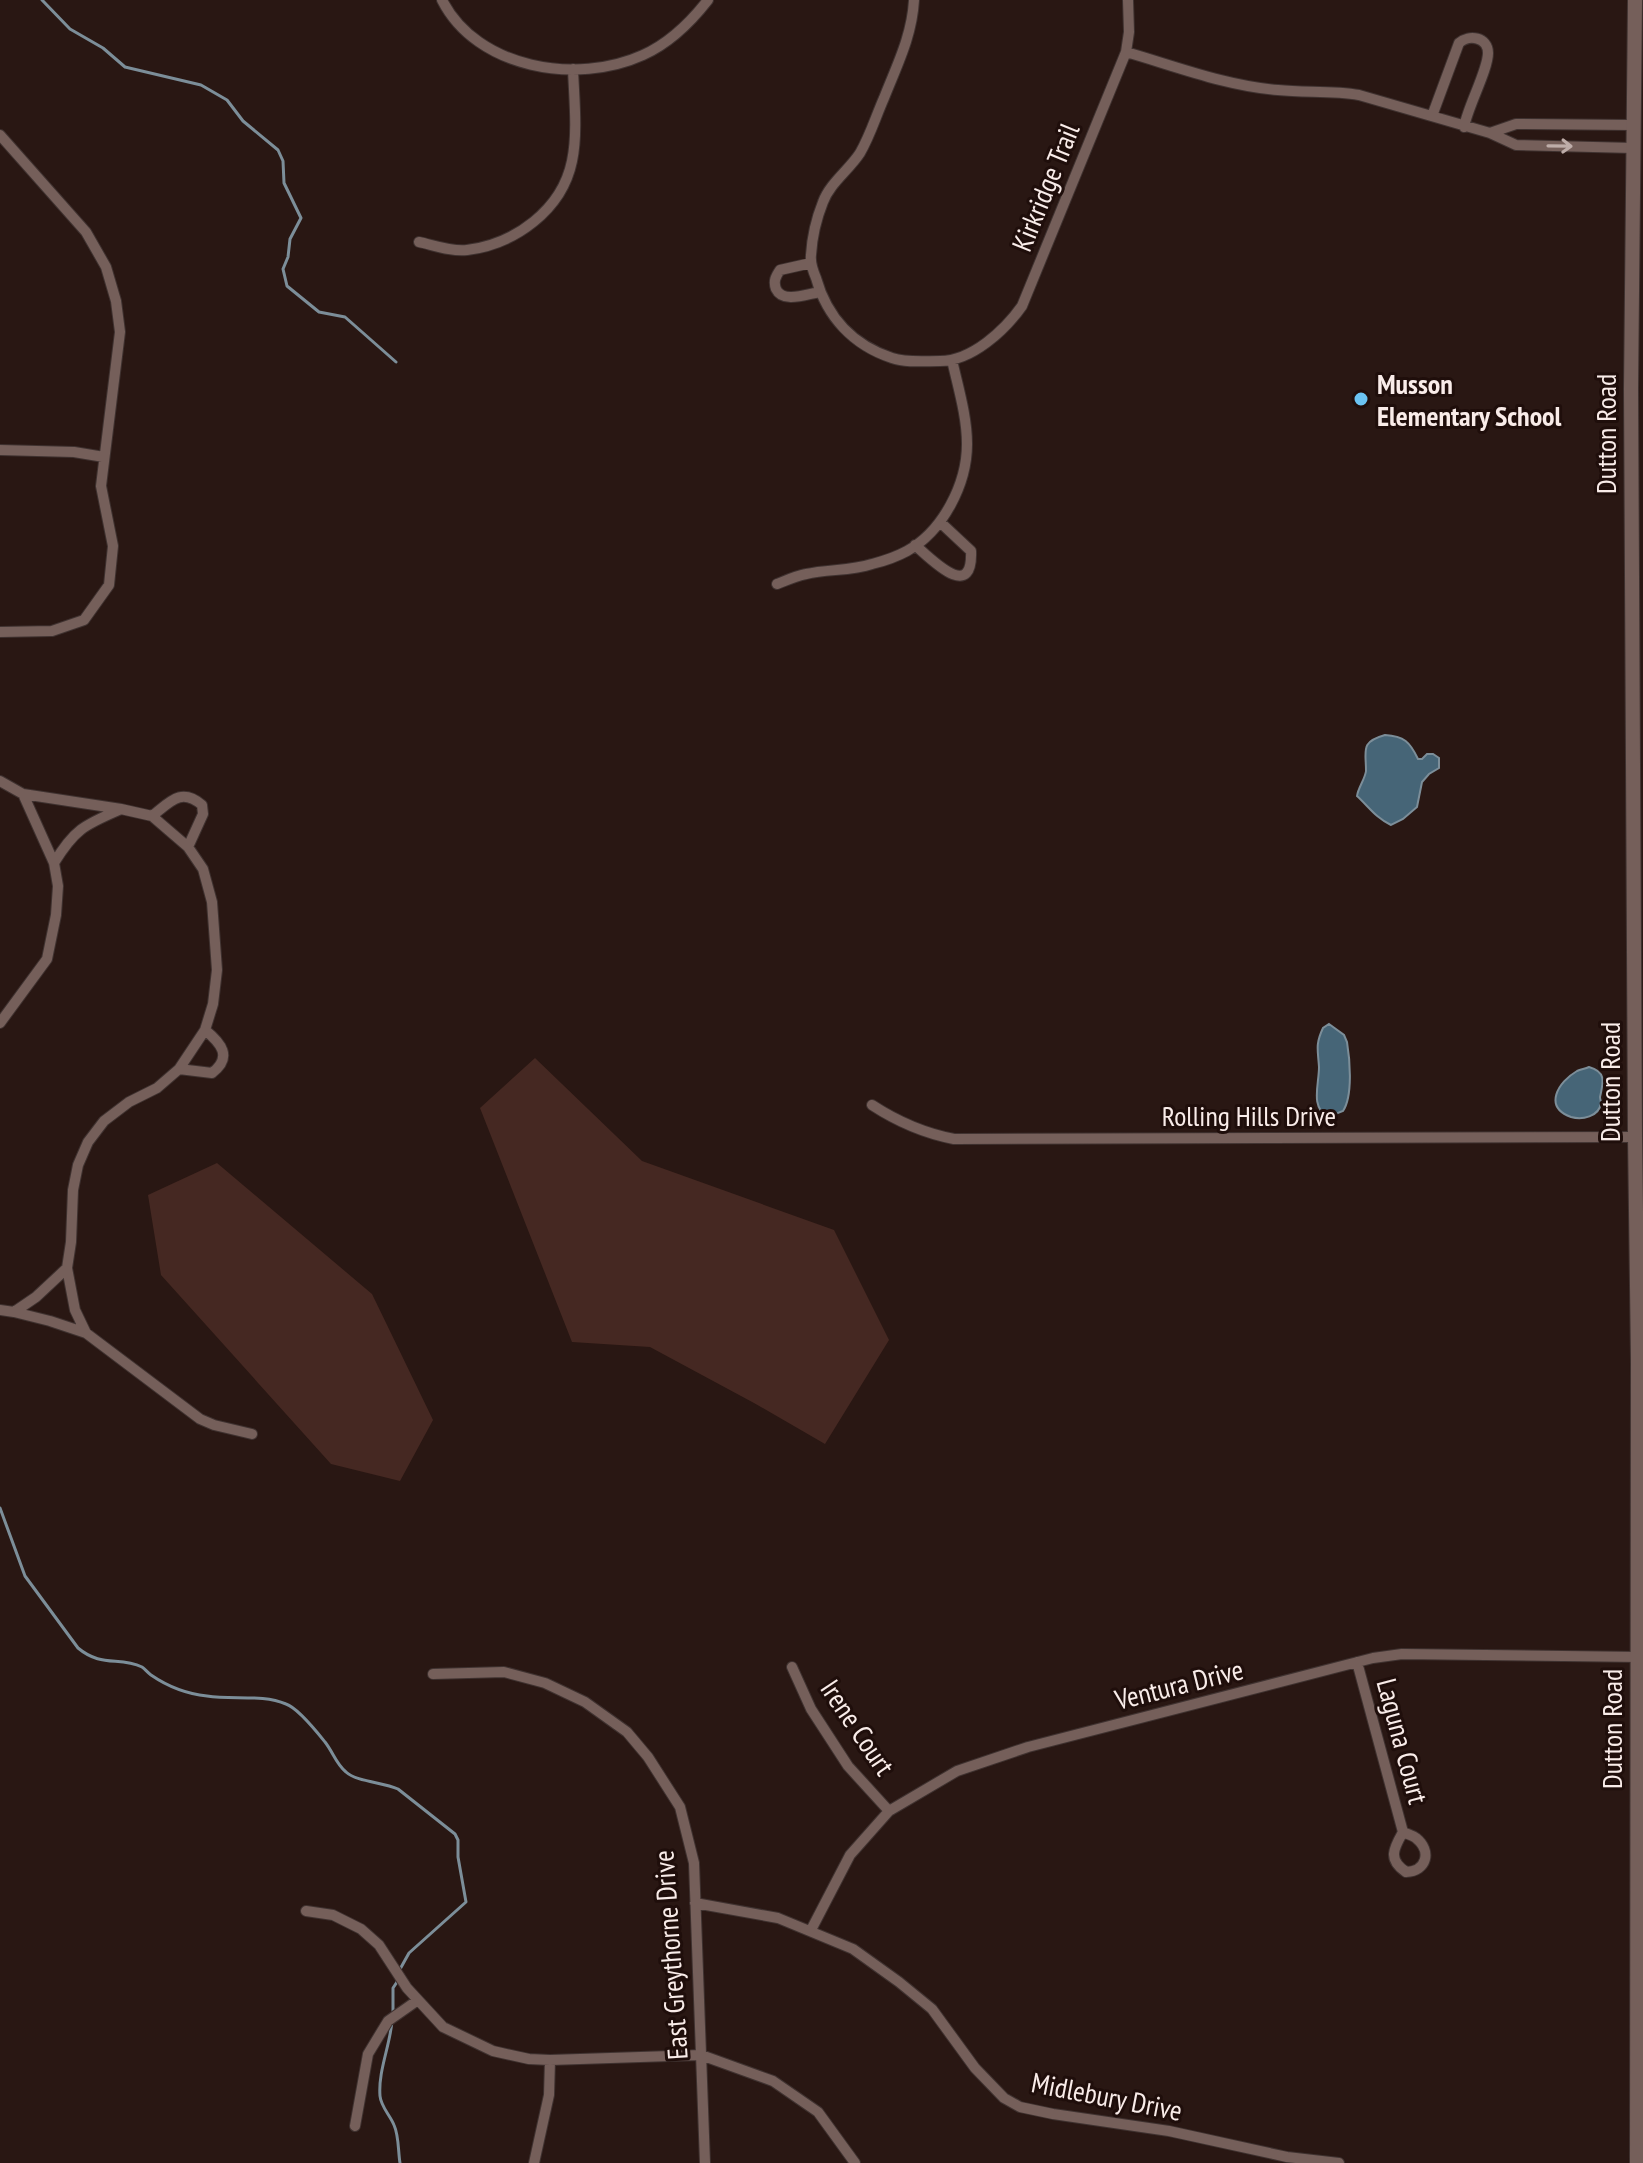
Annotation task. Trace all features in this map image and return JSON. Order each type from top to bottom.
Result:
[{"type":"street","points":[[442,0],[468,34],[498,54],[533,67],[573,69],[613,65],[642,56],[690,23],[708,0]]},
{"type":"street","points":[[777,584],[807,574],[868,565],[907,551],[940,522],[955,496],[965,468],[967,447],[963,410],[952,360],[895,359],[869,348],[834,319],[820,292],[811,263],[824,199],[866,141],[902,57],[910,33],[914,0]]},
{"type":"street","name":"Kirkridge Trail","points":[[952,360],[998,335],[1022,306],[1126,52],[1128,0]]},
{"type":"street","name":"Dutton Road","points":[[1635,0],[1633,148],[1638,263],[1639,910],[1635,1137],[1639,1158],[1640,1657],[1637,2163]]},
{"type":"street","points":[[1432,116],[1459,43],[1464,38],[1480,39],[1488,52],[1486,64],[1464,127]]},
{"type":"street","points":[[1126,52],[1232,82],[1276,90],[1337,91],[1359,95],[1490,133],[1516,145],[1633,148]]},
{"type":"street","points":[[419,242],[464,250],[498,242],[520,232],[550,207],[565,182],[572,160],[573,69]]},
{"type":"street","points":[[1490,133],[1516,124],[1633,125]]},
{"type":"street","points":[[0,135],[86,232],[106,267],[116,301],[120,332],[101,486],[113,546],[109,585],[84,620],[52,631],[0,632]]},
{"type":"street","points":[[811,263],[780,270],[775,280],[776,288],[783,296],[791,298],[820,292]]},
{"type":"street","points":[[0,450],[74,452],[104,457]]},
{"type":"street","points":[[915,545],[948,574],[965,573],[972,564],[971,551],[940,522]]},
{"type":"street","points":[[0,781],[23,794],[152,816],[188,847],[203,869],[212,902],[217,970],[213,1004],[205,1030],[179,1069],[157,1088],[129,1102],[104,1121],[88,1142],[78,1165],[67,1268],[75,1310],[86,1333]]},
{"type":"street","points":[[0,1023],[47,959],[56,915],[58,886],[54,863],[23,794]]},
{"type":"street","points":[[152,816],[183,795],[193,797],[202,805],[203,814],[188,847]]},
{"type":"street","points":[[54,863],[67,842],[88,823],[121,809]]},
{"type":"street","points":[[179,1069],[212,1073],[221,1066],[224,1057],[222,1047],[205,1030]]},
{"type":"street","name":"Rolling Hills Drive","points":[[872,1105],[898,1122],[954,1139],[1635,1137]]},
{"type":"street","points":[[14,1312],[36,1297],[67,1268]]},
{"type":"street","points":[[0,1310],[86,1333],[200,1419],[252,1434]]},
{"type":"street","name":"Ventura Drive","points":[[811,1930],[850,1855],[889,1811],[957,1771],[1028,1747],[1357,1662],[1402,1654],[1640,1657]]},
{"type":"street","name":"Laguna Court","points":[[1357,1662],[1403,1832]]},
{"type":"street","name":"Irene Court","points":[[792,1667],[811,1709],[848,1766],[889,1811]]},
{"type":"street","name":"East Greythorne Drive","points":[[433,1674],[504,1672],[545,1683],[585,1702],[627,1732],[648,1757],[680,1807],[694,1863],[705,2163]]},
{"type":"street","name":"Midlebury Drive","points":[[695,1903],[778,1918],[853,1949],[932,2009],[975,2068],[1004,2098],[1020,2107],[1169,2131],[1287,2157],[1339,2163]]},
{"type":"street","points":[[306,1911],[333,1915],[361,1929],[379,1945],[407,1988],[443,2027],[493,2051],[550,2060],[701,2055],[773,2081],[818,2112],[855,2163]]},
{"type":"street","points":[[355,2126],[368,2054],[388,2021],[418,2000]]},
{"type":"street","points":[[534,2163],[549,2095],[550,2060]]},
{"type":"shaded area","points":[[535,1058],[642,1161],[834,1230],[889,1340],[825,1444],[650,1347],[572,1342],[480,1108]]},
{"type":"shaded area","points":[[217,1163],[372,1294],[433,1420],[400,1481],[331,1464],[161,1275],[148,1195]]},
{"type":"water","points":[[1385,735],[1406,741],[1418,759],[1427,754],[1439,758],[1439,768],[1422,782],[1417,807],[1391,825],[1357,796],[1366,771],[1366,748],[1371,741]]},
{"type":"water","points":[[1329,1024],[1344,1035],[1347,1042],[1350,1078],[1343,1111],[1328,1117],[1319,1108],[1317,1095],[1318,1043],[1323,1028]]},
{"type":"water","points":[[1589,1067],[1601,1075],[1600,1108],[1580,1118],[1562,1113],[1556,1101],[1559,1088],[1577,1071]]},
{"type":"waterway","points":[[42,0],[70,29],[103,48],[125,67],[201,85],[227,100],[243,121],[278,150],[283,161],[284,183],[301,218],[290,239],[283,269],[287,286],[319,312],[345,317],[396,362]]},
{"type":"waterway","points":[[0,1508],[25,1576],[78,1648],[95,1658],[142,1667],[164,1683],[192,1693],[267,1699],[286,1704],[312,1727],[346,1772],[398,1789],[455,1834],[466,1902],[409,1953],[399,1971]]},
{"type":"waterway","points":[[393,2013],[393,1988],[397,1978]]},
{"type":"waterway","points":[[392,2021],[380,2096],[396,2129],[400,2163]]},
{"type":"place","name":"Musson Elementary School","points":[[1361,399]]}]
